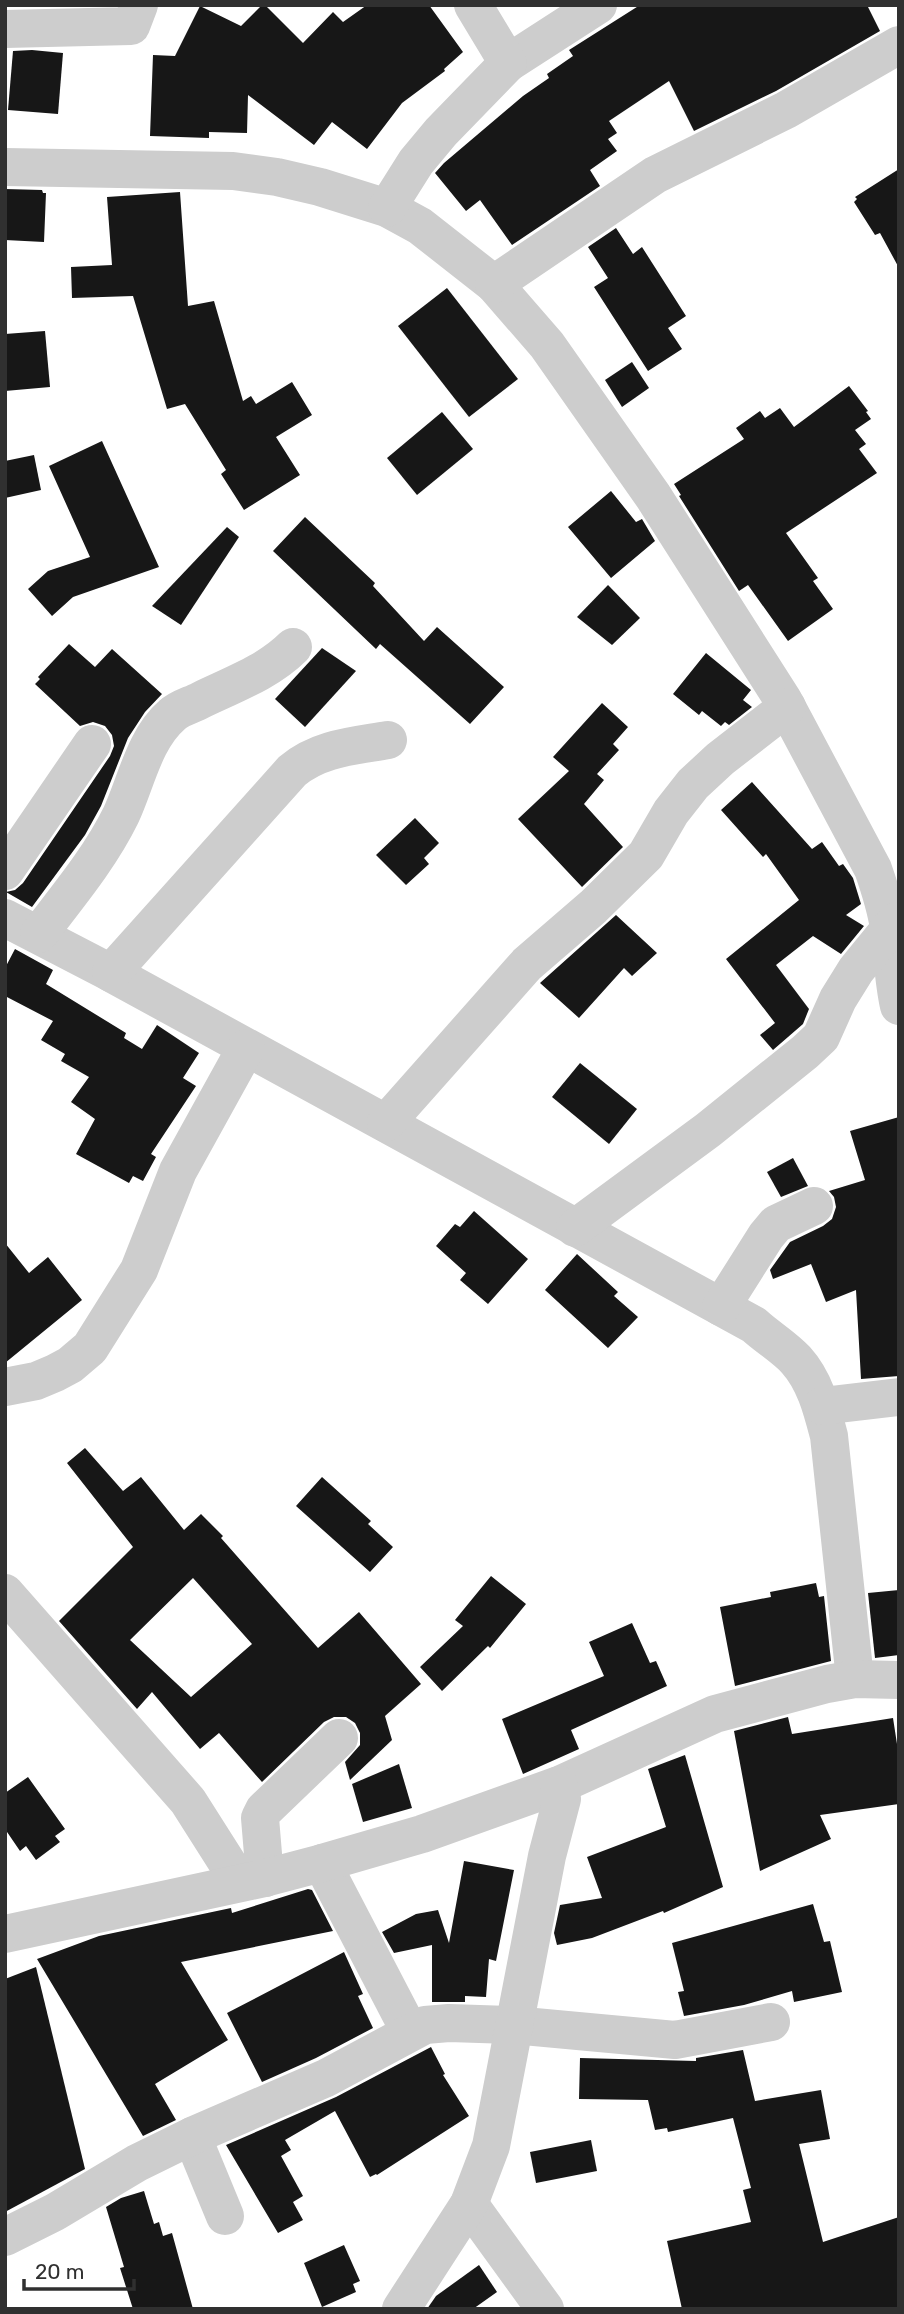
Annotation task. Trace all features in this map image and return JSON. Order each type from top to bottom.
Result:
[{"type":"street","points":[[5,29],[131,26],[139,5]]},
{"type":"street","points":[[473,5],[508,63]]},
{"type":"street","points":[[387,208],[416,162],[441,132],[508,63],[598,5]]},
{"type":"street","points":[[494,284],[655,175],[786,110],[899,45]]},
{"type":"street","points":[[5,167],[233,171],[288,180],[387,208],[420,226],[494,284],[548,345],[606,426],[787,707],[873,869],[894,924],[892,980],[899,1006]]},
{"type":"street","points":[[293,647],[280,660],[259,672],[172,714],[142,761],[121,813],[92,863],[22,926],[754,1325],[797,1361],[813,1385],[822,1406],[829,1436],[855,1679]]},
{"type":"street","points":[[386,1123],[527,964],[593,907],[646,855],[671,812],[693,784],[719,759],[787,707]]},
{"type":"street","points":[[111,973],[292,771],[306,760],[331,750],[388,740]]},
{"type":"street","points":[[5,871],[92,744]]},
{"type":"street","points":[[575,1228],[718,1122],[821,1037],[838,999],[856,970],[894,924]]},
{"type":"street","points":[[5,1387],[36,1381],[55,1373],[70,1365],[90,1348],[139,1270],[178,1171],[246,1048]]},
{"type":"street","points":[[721,1307],[765,1236],[776,1224],[814,1206]]},
{"type":"street","points":[[822,1406],[899,1397]]},
{"type":"street","points":[[5,1592],[188,1801],[228,1864],[249,1881]]},
{"type":"street","points":[[5,1934],[249,1881],[422,1834],[559,1786],[715,1714],[827,1684],[855,1679],[899,1681]]},
{"type":"street","points":[[249,1881],[260,1818],[264,1810],[339,1738]]},
{"type":"street","points":[[401,2309],[470,2204],[491,2146],[547,1856],[562,1800],[559,1786]]},
{"type":"street","points":[[322,1863],[410,2032]]},
{"type":"street","points":[[5,2237],[55,2212],[137,2163],[326,2078],[425,2025],[513,2025],[675,2040],[771,2022]]},
{"type":"street","points":[[192,2136],[225,2216]]},
{"type":"street","points":[[470,2204],[545,2309]]},
{"type":"building","points":[[262,5],[303,43],[333,12],[343,22],[367,5],[429,5],[463,52],[444,69],[445,71],[402,103],[367,149],[332,122],[314,145],[248,95],[247,133],[209,132],[209,138],[150,136],[153,55],[175,56],[200,6],[241,26]]},
{"type":"building","points":[[640,5],[867,5],[880,31],[776,91],[694,131],[669,81],[609,121],[617,133],[608,139],[617,151],[590,170],[600,186],[512,245],[480,200],[466,211],[435,173],[523,96],[549,78],[547,74],[573,56],[569,50]]},
{"type":"building","points":[[13,51],[63,53],[58,114],[8,110]]},
{"type":"building","points":[[899,169],[899,268],[880,233],[875,235],[854,202],[857,199],[855,197]]},
{"type":"building","points":[[5,189],[42,190],[46,193],[44,242],[5,240]]},
{"type":"building","points":[[180,192],[188,306],[214,301],[243,401],[251,396],[256,404],[292,382],[312,415],[276,437],[300,475],[244,510],[221,474],[226,470],[185,404],[167,409],[133,296],[72,298],[71,267],[112,265],[107,197]]},
{"type":"building","points":[[616,228],[633,254],[642,247],[686,316],[668,328],[682,349],[648,371],[594,287],[608,278],[588,247]]},
{"type":"building","points":[[447,288],[518,379],[469,417],[398,326]]},
{"type":"building","points":[[45,331],[50,387],[5,391],[5,334]]},
{"type":"building","points":[[632,362],[649,388],[622,407],[605,380]]},
{"type":"building","points":[[849,386],[871,419],[855,430],[866,444],[859,449],[877,473],[786,533],[818,578],[813,581],[833,609],[788,641],[748,585],[739,591],[674,484],[744,439],[736,428],[760,411],[765,418],[780,408],[794,427]]},
{"type":"building","points":[[442,412],[473,449],[417,495],[387,458]]},
{"type":"building","points":[[102,441],[159,567],[73,597],[52,616],[28,589],[48,571],[90,557],[49,466]]},
{"type":"building","points":[[34,455],[41,490],[5,498],[5,461]]},
{"type":"building","points":[[611,491],[636,522],[642,519],[655,541],[611,578],[568,527]]},
{"type":"building","points":[[305,517],[375,583],[373,586],[424,641],[437,627],[504,687],[470,724],[380,644],[376,649],[273,551]]},
{"type":"building","points":[[227,527],[239,537],[181,625],[152,606]]},
{"type":"building","points":[[608,585],[640,618],[612,645],[577,617]]},
{"type":"building","points":[[69,644],[95,667],[112,649],[162,694],[145,712],[128,738],[101,806],[85,835],[32,907],[6,892],[15,890],[23,883],[110,756],[114,746],[112,735],[105,726],[93,722],[80,726],[35,684],[40,679],[38,677]]},
{"type":"building","points":[[322,648],[356,671],[305,727],[275,699]]},
{"type":"building","points":[[706,653],[751,690],[743,700],[752,707],[729,725],[725,722],[721,726],[702,711],[699,715],[673,694]]},
{"type":"building","points":[[602,703],[628,727],[613,744],[619,750],[597,774],[604,780],[584,804],[623,847],[582,887],[518,819],[569,771],[553,757]]},
{"type":"building","points":[[752,782],[812,849],[822,842],[839,866],[843,864],[853,878],[861,904],[846,915],[864,926],[841,954],[813,936],[776,965],[809,1009],[803,1024],[773,1050],[760,1035],[775,1023],[726,959],[799,900],[766,854],[763,857],[721,810]]},
{"type":"building","points":[[415,818],[439,843],[424,858],[429,864],[406,885],[376,855]]},
{"type":"building","points":[[616,915],[657,953],[632,976],[624,968],[579,1018],[540,983]]},
{"type":"building","points":[[15,949],[53,970],[46,984],[126,1033],[124,1038],[142,1049],[157,1025],[199,1053],[183,1078],[196,1086],[151,1154],[156,1157],[143,1181],[133,1176],[129,1183],[76,1154],[95,1119],[71,1102],[89,1077],[61,1061],[65,1054],[41,1040],[53,1021],[5,996],[5,968]]},
{"type":"building","points":[[580,1063],[637,1109],[609,1144],[552,1097]]},
{"type":"building","points":[[899,1117],[899,1376],[861,1379],[856,1290],[826,1302],[811,1264],[773,1279],[770,1270],[790,1242],[832,1219],[836,1207],[834,1197],[829,1191],[865,1180],[850,1131]]},
{"type":"building","points":[[793,1158],[808,1186],[781,1197],[767,1172]]},
{"type":"building","points":[[474,1211],[528,1259],[488,1304],[460,1280],[466,1273],[436,1246],[455,1224],[460,1227]]},
{"type":"building","points":[[5,1243],[29,1273],[48,1257],[82,1300],[5,1363]]},
{"type":"building","points":[[577,1254],[618,1292],[614,1296],[638,1317],[608,1348],[545,1290]]},
{"type":"building","points":[[85,1448],[123,1491],[141,1477],[184,1530],[201,1514],[223,1536],[221,1538],[318,1648],[359,1612],[421,1684],[385,1716],[392,1740],[350,1780],[345,1762],[360,1745],[360,1733],[355,1723],[346,1717],[334,1717],[324,1722],[262,1782],[219,1733],[200,1749],[152,1692],[137,1709],[59,1621],[133,1547],[67,1463]],"holes":[[[193,1578],[252,1644],[191,1697],[130,1640]]]},
{"type":"building","points":[[322,1477],[371,1521],[368,1524],[393,1547],[370,1572],[296,1506]]},
{"type":"building","points":[[491,1576],[526,1604],[490,1648],[488,1646],[442,1691],[420,1667],[463,1626],[455,1620]]},
{"type":"building","points":[[816,1583],[819,1597],[824,1596],[831,1661],[735,1686],[720,1607],[771,1597],[770,1592]]},
{"type":"building","points":[[899,1590],[899,1655],[875,1658],[868,1593]]},
{"type":"building","points":[[632,1623],[650,1663],[656,1661],[667,1686],[571,1730],[579,1749],[523,1774],[502,1719],[604,1676],[589,1642]]},
{"type":"building","points":[[788,1717],[792,1734],[893,1718],[899,1757],[899,1804],[820,1815],[831,1839],[760,1871],[734,1731]]},
{"type":"building","points":[[685,1755],[723,1887],[664,1913],[663,1911],[592,1938],[557,1945],[554,1933],[560,1905],[602,1898],[587,1857],[666,1827],[648,1769]]},
{"type":"building","points":[[399,1764],[412,1808],[363,1822],[352,1784]]},
{"type":"building","points":[[28,1777],[65,1829],[55,1836],[60,1842],[36,1860],[26,1846],[20,1851],[5,1829],[5,1793]]},
{"type":"building","points":[[464,1861],[514,1870],[496,1961],[489,1959],[486,1997],[465,1996],[465,2002],[432,2002],[432,1945],[394,1953],[382,1932],[416,1914],[438,1910],[449,1943]]},
{"type":"building","points":[[312,1890],[333,1931],[181,1962],[228,2040],[155,2084],[176,2120],[143,2136],[37,1959],[99,1936],[231,1908],[232,1913]]},
{"type":"building","points":[[813,1904],[824,1942],[830,1941],[842,1992],[794,2002],[792,1991],[744,2005],[684,2016],[678,1992],[684,1991],[672,1943]]},
{"type":"building","points":[[344,1952],[363,1994],[358,1996],[373,2028],[262,2082],[227,2013]]},
{"type":"building","points":[[36,1967],[85,2169],[5,2212],[5,1979]]},
{"type":"building","points":[[431,2047],[445,2074],[443,2075],[469,2116],[370,2177],[335,2111],[285,2140],[291,2150],[281,2156],[303,2196],[293,2202],[303,2220],[278,2233],[226,2145],[336,2097]]},
{"type":"building","points":[[743,2050],[755,2101],[821,2090],[830,2139],[799,2144],[823,2242],[899,2217],[899,2309],[682,2309],[667,2241],[751,2222],[743,2190],[751,2188],[733,2118],[668,2132],[667,2128],[655,2130],[648,2100],[579,2099],[580,2058],[696,2061],[696,2058]]},
{"type":"building","points":[[591,2140],[597,2171],[536,2183],[530,2152]]},
{"type":"building","points":[[144,2191],[154,2224],[159,2222],[163,2236],[172,2233],[193,2309],[133,2309],[106,2207],[121,2198]]},
{"type":"building","points":[[344,2245],[360,2281],[353,2284],[356,2292],[322,2307],[304,2263]]},
{"type":"building","points":[[479,2265],[497,2292],[473,2309],[427,2309],[436,2296]]}]
